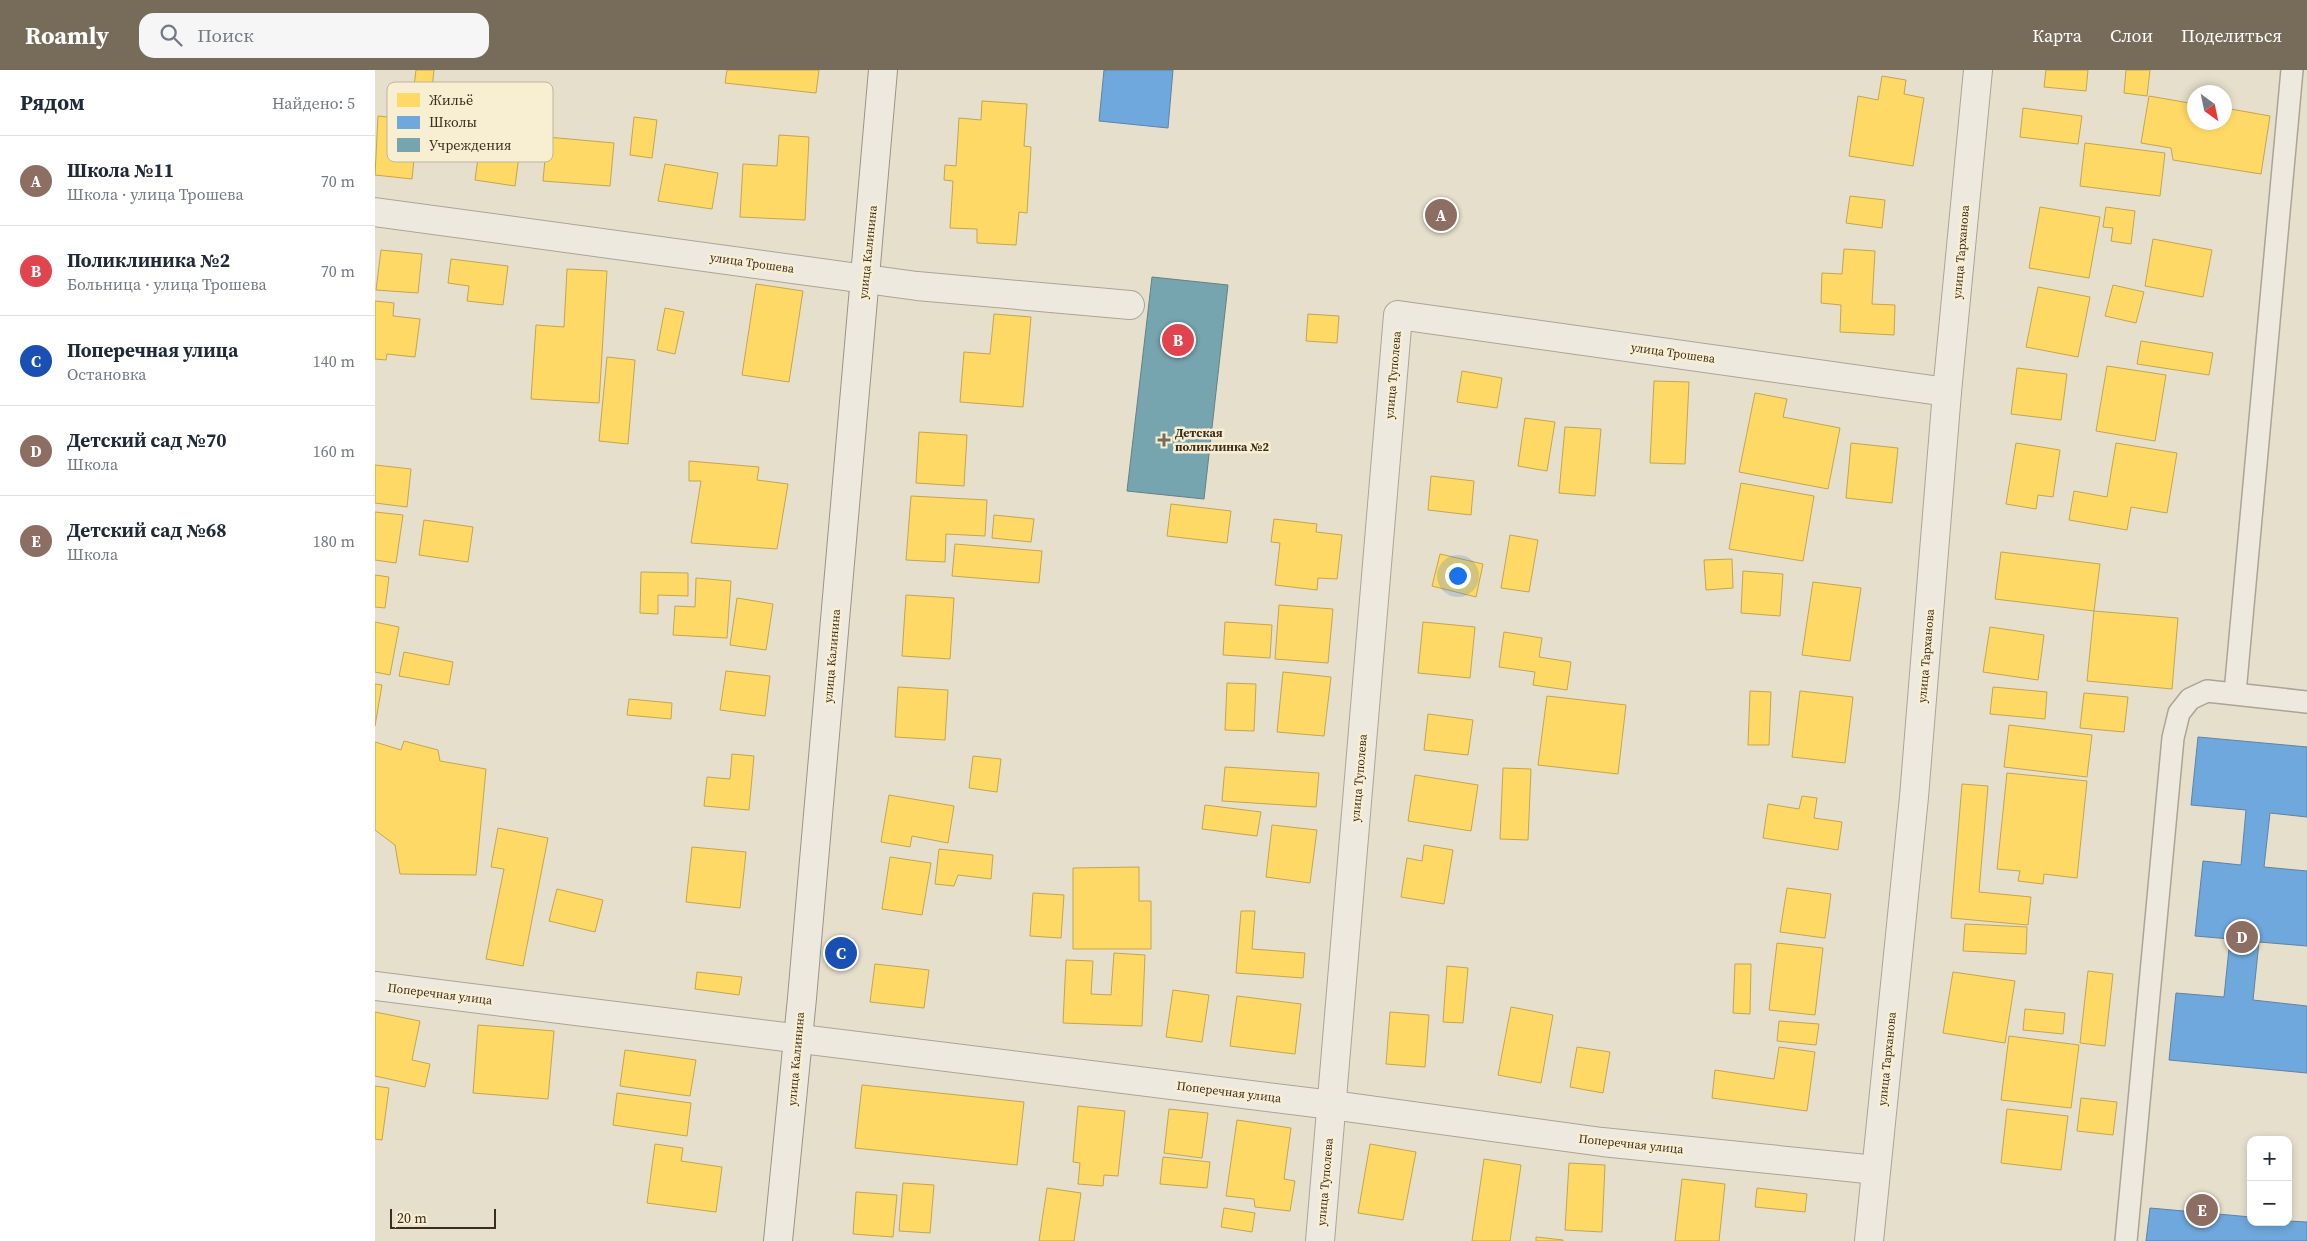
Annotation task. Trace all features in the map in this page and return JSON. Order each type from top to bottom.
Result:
[{"type":"street","name":"улица Калинина","points":[[778,1241],[798,1038],[883,70]]},
{"type":"street","name":"улица Тарханова","points":[[1869,1241],[1914,797],[1947,392],[1978,70]]},
{"type":"street","name":"улица Трошева","points":[[375,212],[926,287],[1130,305]]},
{"type":"street","name":"улица Трошева","points":[[1398,315],[1947,392]]},
{"type":"street","name":"улица Туполева","points":[[1320,1241],[1398,315]]},
{"type":"street","name":"Поперечная улица","points":[[375,986],[1332,1105],[1602,1142],[1876,1170]]},
{"type":"lane","points":[[2235,692],[2292,70]]},
{"type":"lane","points":[[2126,1241],[2173,738],[2179,713],[2190,699],[2207,691],[2235,692],[2307,702]]},
{"type":"building: Жильё","points":[[416,70],[434,70],[433,82],[414,82]]},
{"type":"building: Жильё","points":[[727,70],[819,70],[816,93],[725,83]]},
{"type":"building: Жильё","points":[[2046,70],[2088,70],[2086,91],[2044,87]]},
{"type":"building: Жильё","points":[[2126,70],[2150,70],[2147,96],[2124,93]]},
{"type":"building: Жильё","points":[[1882,76],[1906,80],[1904,94],[1924,98],[1913,166],[1849,156],[1858,96],[1878,100]]},
{"type":"building: Жильё","points":[[2149,96],[2187,103],[2187,130],[2232,130],[2232,109],[2270,116],[2261,174],[2173,160],[2171,148],[2141,143]]},
{"type":"building: Жильё","points":[[982,101],[1027,104],[1024,146],[1031,147],[1027,213],[1019,212],[1016,245],[977,243],[977,229],[950,228],[953,181],[944,180],[945,165],[956,166],[959,118],[981,120]]},
{"type":"building: Жильё","points":[[2023,108],[2082,116],[2078,144],[2020,137]]},
{"type":"building: Жильё","points":[[378,116],[387,117],[387,162],[414,162],[412,179],[375,175]]},
{"type":"building: Жильё","points":[[634,117],[657,120],[652,158],[630,155]]},
{"type":"building: Жильё","points":[[779,135],[809,137],[805,220],[740,217],[743,164],[777,166]]},
{"type":"building: Жильё","points":[[553,138],[614,143],[610,186],[543,181],[545,162],[553,162]]},
{"type":"building: Жильё","points":[[2085,143],[2165,153],[2160,196],[2080,186]]},
{"type":"building: Жильё","points":[[477,162],[518,162],[515,186],[475,180]]},
{"type":"building: Жильё","points":[[665,164],[718,173],[712,209],[658,201]]},
{"type":"building: Жильё","points":[[1850,196],[1885,200],[1882,228],[1846,223]]},
{"type":"building: Жильё","points":[[2040,207],[2100,217],[2089,278],[2029,268]]},
{"type":"building: Жильё","points":[[2106,207],[2135,211],[2131,244],[2111,241],[2113,228],[2103,227]]},
{"type":"building: Жильё","points":[[2153,239],[2212,250],[2203,297],[2145,286]]},
{"type":"building: Жильё","points":[[1844,249],[1875,251],[1872,304],[1895,305],[1894,335],[1840,332],[1841,305],[1821,303],[1822,273],[1842,274]]},
{"type":"building: Жильё","points":[[381,250],[422,254],[418,293],[376,290]]},
{"type":"building: Жильё","points":[[451,259],[508,266],[503,305],[467,301],[469,286],[448,283]]},
{"type":"building: Жильё","points":[[567,269],[607,271],[599,403],[531,399],[536,325],[564,327]]},
{"type":"building: Жильё","points":[[756,284],[803,291],[789,382],[742,375]]},
{"type":"building: Жильё","points":[[2113,285],[2144,292],[2136,323],[2105,316]]},
{"type":"building: Жильё","points":[[2038,287],[2090,297],[2078,357],[2026,347]]},
{"type":"building: Жильё","points":[[375,301],[394,303],[393,316],[420,319],[415,357],[387,354],[386,360],[375,359]]},
{"type":"building: Жильё","points":[[665,308],[684,312],[675,354],[657,350]]},
{"type":"building: Жильё","points":[[994,314],[1031,317],[1023,407],[960,402],[964,352],[990,354]]},
{"type":"building: Жильё","points":[[1308,314],[1339,316],[1337,343],[1306,341]]},
{"type":"building: Жильё","points":[[2141,341],[2213,353],[2209,375],[2137,364]]},
{"type":"building: Жильё","points":[[607,357],[635,360],[628,444],[599,441]]},
{"type":"building: Жильё","points":[[2107,366],[2166,375],[2155,441],[2096,431]]},
{"type":"building: Жильё","points":[[2017,368],[2067,374],[2061,420],[2011,414]]},
{"type":"building: Жильё","points":[[1462,371],[1502,378],[1497,408],[1457,402]]},
{"type":"building: Жильё","points":[[1654,381],[1689,382],[1685,464],[1650,463]]},
{"type":"building: Жильё","points":[[1755,393],[1787,399],[1783,417],[1840,428],[1828,489],[1739,472]]},
{"type":"building: Жильё","points":[[1525,418],[1555,422],[1547,471],[1518,466]]},
{"type":"building: Жильё","points":[[1565,427],[1601,429],[1595,496],[1559,493]]},
{"type":"building: Жильё","points":[[919,432],[967,435],[964,486],[916,483]]},
{"type":"building: Жильё","points":[[1851,443],[1898,448],[1892,503],[1846,498]]},
{"type":"building: Жильё","points":[[2016,443],[2060,450],[2053,497],[2038,495],[2036,509],[2006,504]]},
{"type":"building: Жильё","points":[[2116,443],[2177,453],[2167,513],[2131,507],[2127,530],[2069,520],[2074,491],[2107,497]]},
{"type":"building: Жильё","points":[[689,461],[759,467],[757,480],[788,484],[777,549],[691,543],[701,481],[689,481]]},
{"type":"building: Жильё","points":[[375,465],[411,469],[407,507],[375,503]]},
{"type":"building: Жильё","points":[[1431,476],[1474,481],[1471,515],[1428,510]]},
{"type":"building: Жильё","points":[[1741,483],[1814,496],[1803,561],[1729,549]]},
{"type":"building: Жильё","points":[[911,496],[987,500],[985,536],[946,534],[945,562],[906,560]]},
{"type":"building: Жильё","points":[[1171,504],[1231,511],[1227,543],[1167,536]]},
{"type":"building: Жильё","points":[[375,512],[403,515],[396,563],[375,560]]},
{"type":"building: Жильё","points":[[994,515],[1034,519],[1031,542],[992,538]]},
{"type":"building: Жильё","points":[[1274,519],[1317,524],[1316,532],[1342,535],[1337,579],[1318,578],[1317,590],[1275,585],[1280,543],[1271,542]]},
{"type":"building: Жильё","points":[[424,520],[473,527],[468,562],[419,555]]},
{"type":"building: Жильё","points":[[1510,535],[1538,540],[1529,592],[1501,588]]},
{"type":"building: Жильё","points":[[955,544],[1042,551],[1039,583],[952,576]]},
{"type":"building: Жильё","points":[[2001,552],[2100,564],[2094,611],[1995,599]]},
{"type":"building: Жильё","points":[[1440,554],[1483,564],[1476,597],[1432,586]]},
{"type":"building: Жильё","points":[[1732,559],[1733,588],[1706,590],[1704,560]]},
{"type":"building: Жильё","points":[[1743,571],[1783,574],[1780,616],[1741,613]]},
{"type":"building: Жильё","points":[[641,572],[688,573],[688,596],[658,595],[658,614],[640,613]]},
{"type":"building: Жильё","points":[[375,575],[389,577],[385,608],[375,607]]},
{"type":"building: Жильё","points":[[696,578],[731,581],[727,638],[673,635],[675,606],[695,607]]},
{"type":"building: Жильё","points":[[1813,582],[1861,588],[1850,661],[1802,655]]},
{"type":"building: Жильё","points":[[906,595],[954,598],[950,659],[902,656]]},
{"type":"building: Жильё","points":[[737,598],[773,604],[766,650],[730,645]]},
{"type":"building: Жильё","points":[[1279,605],[1333,609],[1328,663],[1275,659]]},
{"type":"building: Жильё","points":[[2094,611],[2178,618],[2172,689],[2087,681]]},
{"type":"building: Жильё","points":[[375,622],[399,627],[390,675],[375,672]]},
{"type":"building: Жильё","points":[[1225,622],[1272,625],[1270,658],[1223,655]]},
{"type":"building: Жильё","points":[[1423,622],[1475,627],[1470,678],[1418,673]]},
{"type":"building: Жильё","points":[[1990,627],[2044,635],[2038,680],[1983,672]]},
{"type":"building: Жильё","points":[[1504,632],[1542,638],[1539,657],[1571,662],[1567,690],[1533,685],[1535,672],[1499,667]]},
{"type":"building: Жильё","points":[[404,652],[453,662],[449,685],[399,676]]},
{"type":"building: Жильё","points":[[726,671],[770,676],[765,716],[720,710]]},
{"type":"building: Жильё","points":[[1283,672],[1331,677],[1324,736],[1277,732]]},
{"type":"building: Жильё","points":[[1227,683],[1256,684],[1254,731],[1225,730]]},
{"type":"building: Жильё","points":[[375,684],[382,685],[375,726]]},
{"type":"building: Жильё","points":[[898,687],[948,690],[945,740],[895,737]]},
{"type":"building: Жильё","points":[[1993,687],[2047,692],[2045,719],[1990,714]]},
{"type":"building: Жильё","points":[[1750,691],[1771,692],[1769,745],[1748,745]]},
{"type":"building: Жильё","points":[[1800,691],[1853,697],[1845,763],[1792,757]]},
{"type":"building: Жильё","points":[[2084,693],[2128,697],[2124,732],[2080,728]]},
{"type":"building: Жильё","points":[[1547,696],[1626,705],[1618,774],[1538,765]]},
{"type":"building: Жильё","points":[[629,699],[672,703],[671,719],[627,715]]},
{"type":"building: Жильё","points":[[1428,714],[1473,720],[1468,755],[1424,750]]},
{"type":"building: Жильё","points":[[2009,725],[2092,735],[2087,777],[2004,767]]},
{"type":"building: Жильё","points":[[404,741],[438,750],[440,761],[486,769],[476,875],[400,874],[395,845],[375,830],[375,742],[401,750]]},
{"type":"building: Жильё","points":[[732,754],[754,756],[749,810],[704,806],[707,777],[730,779]]},
{"type":"building: Жильё","points":[[973,756],[1001,759],[997,792],[969,788]]},
{"type":"building: Жильё","points":[[1225,767],[1319,773],[1316,807],[1222,801]]},
{"type":"building: Жильё","points":[[1503,768],[1531,769],[1528,840],[1500,839]]},
{"type":"building: Жильё","points":[[2007,773],[2087,781],[2077,878],[2044,874],[2043,884],[2018,881],[2020,871],[1997,869]]},
{"type":"building: Жильё","points":[[1415,775],[1478,785],[1471,831],[1408,821]]},
{"type":"building: Жильё","points":[[1962,784],[1988,786],[1979,892],[2031,897],[2028,925],[1951,918]]},
{"type":"building: Жильё","points":[[889,795],[954,806],[948,843],[912,836],[910,847],[881,842]]},
{"type":"building: Жильё","points":[[1802,796],[1817,798],[1814,818],[1842,822],[1838,850],[1763,838],[1768,804],[1799,809]]},
{"type":"building: Жильё","points":[[1205,805],[1261,812],[1257,836],[1202,829]]},
{"type":"building: Жильё","points":[[1272,825],[1317,830],[1310,883],[1266,877]]},
{"type":"building: Жильё","points":[[498,828],[548,838],[523,966],[486,959],[504,869],[491,867]]},
{"type":"building: Жильё","points":[[1424,845],[1453,850],[1444,904],[1401,897],[1407,858],[1422,861]]},
{"type":"building: Жильё","points":[[692,847],[746,852],[740,908],[686,902]]},
{"type":"building: Жильё","points":[[939,849],[993,855],[991,879],[958,875],[954,886],[935,884]]},
{"type":"building: Жильё","points":[[890,857],[931,863],[922,915],[882,909]]},
{"type":"building: Жильё","points":[[1139,867],[1139,901],[1151,901],[1151,949],[1073,949],[1073,868]]},
{"type":"building: Жильё","points":[[1787,888],[1831,894],[1825,938],[1780,932]]},
{"type":"building: Жильё","points":[[557,889],[603,900],[595,932],[549,921]]},
{"type":"building: Жильё","points":[[1033,893],[1064,895],[1061,938],[1030,936]]},
{"type":"building: Жильё","points":[[1241,911],[1255,911],[1252,949],[1305,953],[1303,978],[1236,973]]},
{"type":"building: Жильё","points":[[1965,924],[2027,927],[2026,954],[1963,951]]},
{"type":"building: Жильё","points":[[1777,943],[1823,948],[1815,1015],[1769,1010]]},
{"type":"building: Жильё","points":[[1114,953],[1145,955],[1142,1026],[1063,1023],[1066,960],[1093,961],[1091,994],[1111,995]]},
{"type":"building: Жильё","points":[[875,964],[929,970],[924,1008],[870,1002]]},
{"type":"building: Жильё","points":[[1735,964],[1751,964],[1750,1014],[1733,1013]]},
{"type":"building: Жильё","points":[[1447,966],[1468,968],[1463,1023],[1443,1022]]},
{"type":"building: Жильё","points":[[2088,971],[2113,974],[2105,1046],[2080,1043]]},
{"type":"building: Жильё","points":[[697,972],[742,977],[739,995],[695,989]]},
{"type":"building: Жильё","points":[[1953,972],[2015,981],[2005,1043],[1943,1033]]},
{"type":"building: Жильё","points":[[1173,990],[1209,995],[1202,1042],[1166,1037]]},
{"type":"building: Жильё","points":[[1237,996],[1301,1004],[1295,1054],[1230,1046]]},
{"type":"building: Жильё","points":[[1511,1007],[1553,1015],[1541,1083],[1498,1075]]},
{"type":"building: Жильё","points":[[2025,1009],[2065,1013],[2063,1034],[2023,1030]]},
{"type":"building: Жильё","points":[[375,1012],[420,1021],[412,1060],[430,1064],[425,1087],[375,1076]]},
{"type":"building: Жильё","points":[[1390,1012],[1429,1015],[1425,1067],[1386,1064]]},
{"type":"building: Жильё","points":[[1779,1021],[1819,1024],[1816,1045],[1777,1041]]},
{"type":"building: Жильё","points":[[478,1025],[554,1031],[548,1099],[473,1093]]},
{"type":"building: Жильё","points":[[2009,1036],[2079,1045],[2071,1108],[2001,1100]]},
{"type":"building: Жильё","points":[[1577,1047],[1610,1052],[1603,1093],[1570,1087]]},
{"type":"building: Жильё","points":[[1779,1047],[1815,1052],[1807,1111],[1712,1098],[1715,1070],[1774,1079]]},
{"type":"building: Жильё","points":[[625,1050],[696,1060],[690,1096],[620,1086]]},
{"type":"building: Жильё","points":[[862,1085],[1024,1102],[1017,1165],[855,1148]]},
{"type":"building: Жильё","points":[[375,1086],[389,1088],[382,1140],[375,1139]]},
{"type":"building: Жильё","points":[[617,1093],[691,1103],[687,1136],[613,1125]]},
{"type":"building: Жильё","points":[[2081,1098],[2117,1102],[2113,1135],[2077,1131]]},
{"type":"building: Жильё","points":[[1078,1106],[1125,1111],[1118,1176],[1104,1175],[1103,1186],[1078,1184],[1080,1163],[1073,1162]]},
{"type":"building: Жильё","points":[[1169,1109],[1208,1113],[1202,1158],[1164,1153]]},
{"type":"building: Жильё","points":[[2007,1109],[2068,1116],[2061,1170],[2001,1163]]},
{"type":"building: Жильё","points":[[1237,1120],[1291,1128],[1284,1179],[1295,1181],[1290,1211],[1255,1207],[1254,1199],[1226,1196]]},
{"type":"building: Жильё","points":[[655,1144],[683,1148],[681,1161],[722,1167],[716,1212],[647,1203]]},
{"type":"building: Жильё","points":[[1370,1144],[1416,1152],[1403,1220],[1358,1213]]},
{"type":"building: Жильё","points":[[1163,1157],[1210,1162],[1207,1188],[1160,1184]]},
{"type":"building: Жильё","points":[[1484,1159],[1521,1165],[1510,1241],[1472,1241]]},
{"type":"building: Жильё","points":[[1569,1163],[1605,1165],[1602,1232],[1565,1230]]},
{"type":"building: Жильё","points":[[1682,1179],[1725,1184],[1719,1241],[1675,1241]]},
{"type":"building: Жильё","points":[[903,1183],[934,1185],[930,1233],[899,1231]]},
{"type":"building: Жильё","points":[[1047,1188],[1081,1193],[1074,1241],[1039,1241]]},
{"type":"building: Жильё","points":[[1757,1188],[1807,1194],[1805,1212],[1755,1207]]},
{"type":"building: Жильё","points":[[856,1192],[897,1195],[893,1237],[853,1234]]},
{"type":"building: Жильё","points":[[1224,1208],[1255,1213],[1252,1232],[1221,1227]]},
{"type":"building: Жильё","points":[[1536,1237],[1563,1240],[1563,1241],[1536,1241]]},
{"type":"building: Школы","points":[[1104,70],[1173,70],[1168,128],[1099,121]]},
{"type":"building: Школы","points":[[2198,737],[2307,747],[2307,817],[2270,813],[2264,867],[2307,871],[2307,946],[2259,942],[2253,1000],[2307,1006],[2307,1073],[2169,1060],[2176,993],[2224,997],[2230,939],[2195,936],[2203,861],[2241,865],[2246,810],[2191,805]]},
{"type":"building: Школы","points":[[2150,1208],[2247,1217],[2247,1226],[2292,1226],[2292,1221],[2307,1222],[2307,1241],[2146,1241]]},
{"type":"building: Учреждения","points":[[1152,277],[1228,285],[1204,499],[1127,491]]},
{"type":"place","name":"Школа №11","points":[[1441,215]]},
{"type":"place","name":"Поликлиника №2","points":[[1178,340]]},
{"type":"place","name":"Детская поликлинка №2","points":[[1164,440]]},
{"type":"place","name":"Детский сад №70","points":[[2242,937]]},
{"type":"place","name":"Поперечная улица","points":[[841,953]]},
{"type":"place","name":"Детский сад №68","points":[[2202,1210]]}]
